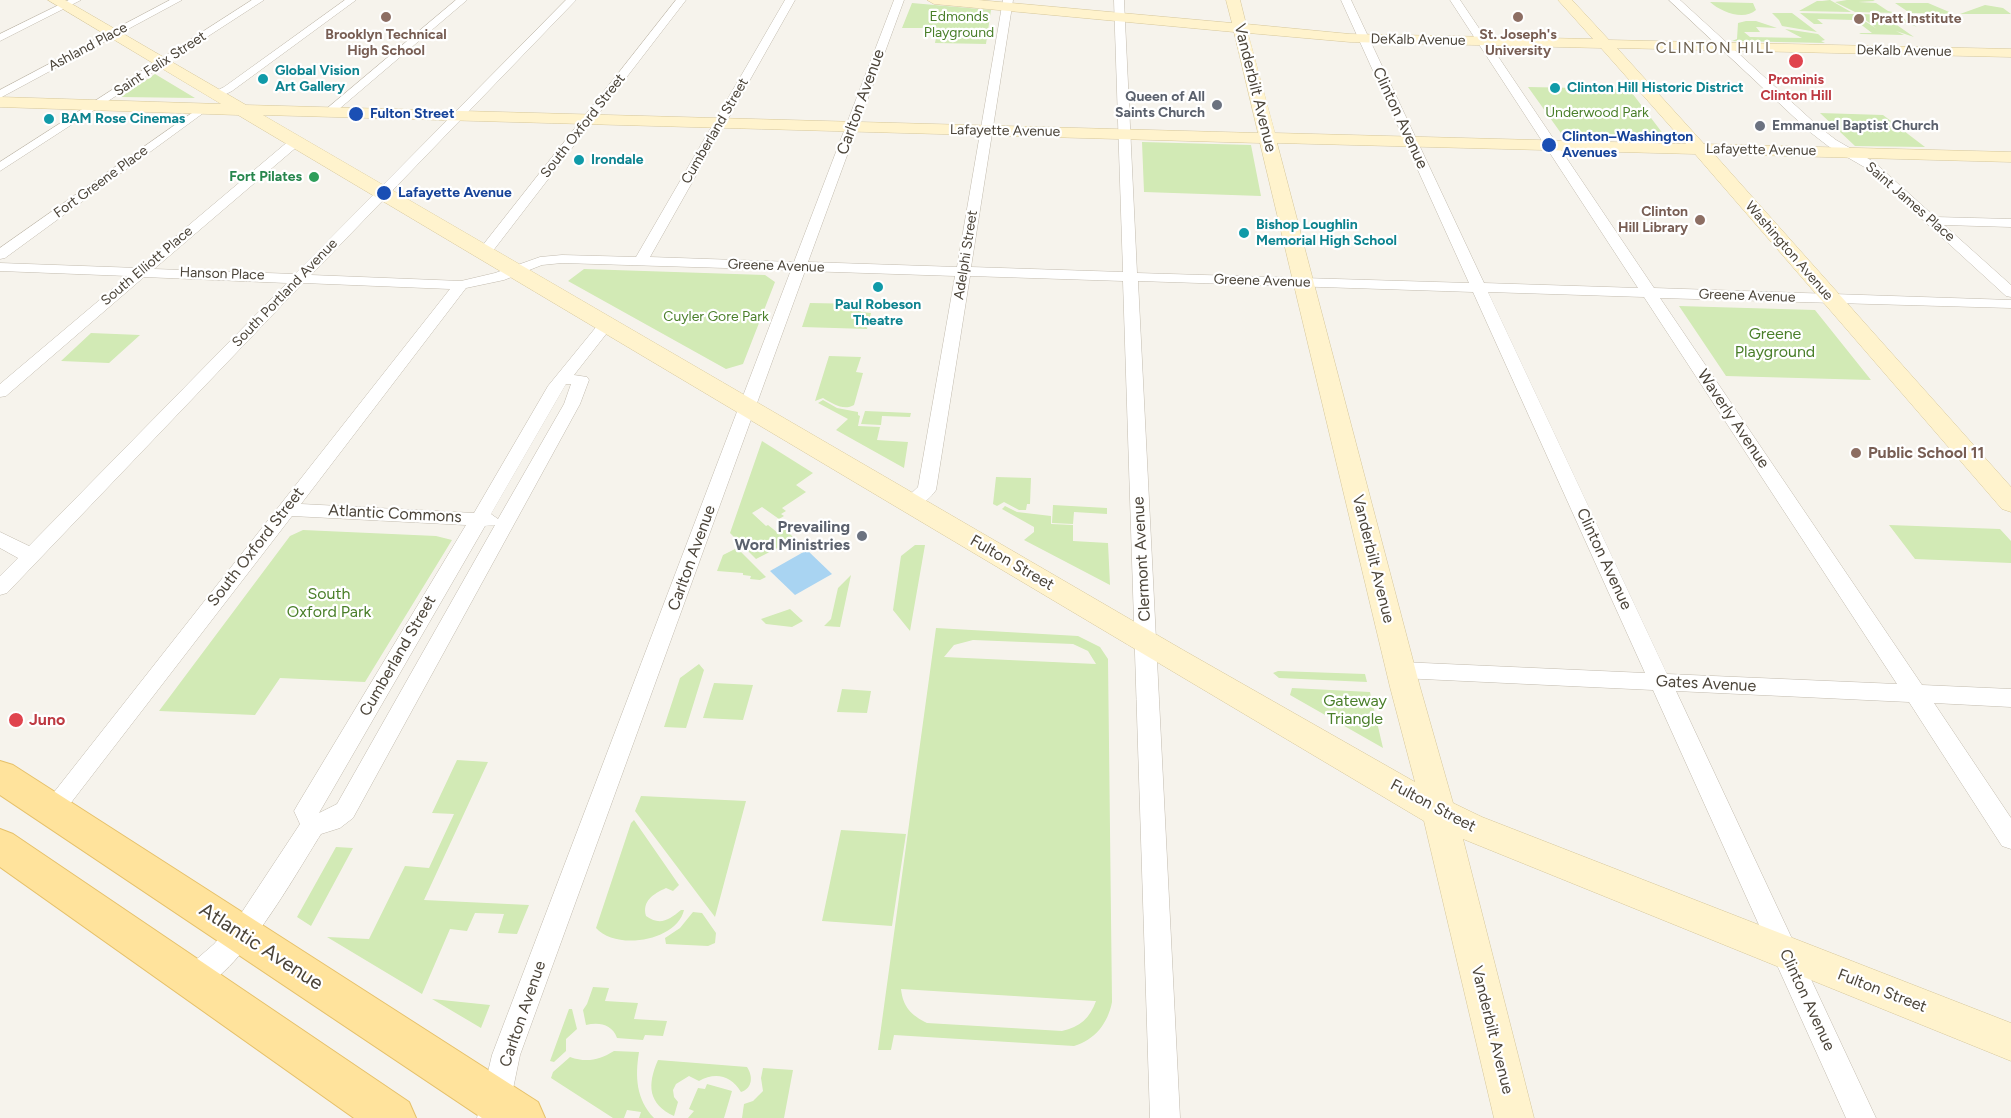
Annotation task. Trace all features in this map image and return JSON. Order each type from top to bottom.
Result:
[{"type":"main road","name":"DeKalb Avenue","points":[[934,0],[1008,3],[1120,17],[1364,39],[2011,53]]},
{"type":"main road","name":"Vanderbilt Avenue","points":[[1233,0],[1401,670],[1439,812],[1514,1118]]},
{"type":"main road","name":"Washington Avenue","points":[[1565,0],[2011,504]]},
{"type":"main road","name":"Fulton Street","points":[[65,2],[112,34],[295,142],[1439,812],[1470,827],[2011,1042]]},
{"type":"main road","name":"Lafayette Avenue","points":[[0,102],[587,121],[2011,157]]},
{"type":"main road","name":"Atlantic Avenue","points":[[0,776],[241,934],[503,1112]]},
{"type":"main road","points":[[0,846],[393,1118]]},
{"type":"street","name":"Ashland Place","points":[[0,95],[177,0]]},
{"type":"street","name":"Saint Felix Street","points":[[0,167],[259,0]]},
{"type":"street","points":[[216,95],[228,89],[351,0]]},
{"type":"street","points":[[328,113],[462,0]]},
{"type":"street","name":"South Portland Avenue","points":[[0,588],[382,192],[571,0]]},
{"type":"street","name":"South Oxford Street","points":[[484,253],[681,0]]},
{"type":"street","name":"Cumberland Street","points":[[641,261],[790,0]]},
{"type":"street","name":"Carlton Avenue","points":[[503,1112],[506,1055],[899,0]]},
{"type":"street","name":"Clermont Avenue","points":[[1119,0],[1165,1118]]},
{"type":"street","name":"Clinton Avenue","points":[[1346,0],[1861,1118]]},
{"type":"street","name":"Waverly Avenue","points":[[1455,0],[2011,838]]},
{"type":"street","name":"Saint James Place","points":[[1674,0],[1814,129],[1870,165],[2011,292]]},
{"type":"street","points":[[0,38],[65,2]]},
{"type":"street","name":"Adelphi Street","points":[[910,503],[927,490],[1008,3]]},
{"type":"street","name":"Fort Greene Place","points":[[0,255],[202,109]]},
{"type":"street","name":"South Elliott Place","points":[[0,392],[295,142]]},
{"type":"street","points":[[1933,221],[2011,223]]},
{"type":"street","name":"Greene Avenue","points":[[514,270],[549,259],[641,261],[2011,304]]},
{"type":"street","name":"Hanson Place","points":[[0,267],[461,285],[499,277],[514,270]]},
{"type":"street","name":"South Oxford Street","points":[[52,810],[461,285]]},
{"type":"street","name":"Cumberland Street","points":[[313,825],[306,811],[556,386],[606,324]]},
{"type":"street","points":[[193,980],[241,934],[266,900],[313,825],[331,821],[345,811],[580,387],[581,380],[562,379]]},
{"type":"street","name":"Atlantic Commons","points":[[285,509],[480,518],[504,522]]},
{"type":"street","points":[[0,539],[30,556]]},
{"type":"street","name":"Gates Avenue","points":[[1401,670],[2011,698]]},
{"type":"green space","points":[[1822,0],[1830,0],[1851,12],[1799,11],[1817,1],[1830,1]]},
{"type":"green space","points":[[1873,0],[1875,1],[1858,2],[1876,3],[1888,11],[1897,13],[1855,12],[1835,2]]},
{"type":"green space","points":[[1710,2],[1753,3],[1756,10],[1745,15],[1733,14]]},
{"type":"green space","name":"Edmonds Playground","points":[[912,3],[991,10],[986,44],[935,43],[938,28],[902,28]]},
{"type":"green space","points":[[1895,3],[1928,3],[1954,14],[1910,13]]},
{"type":"green space","points":[[1985,5],[2003,8],[2011,14],[1960,14]]},
{"type":"green space","points":[[1772,13],[1792,13],[1817,32],[1782,26]]},
{"type":"green space","points":[[1800,13],[1854,14],[1877,29],[1858,14],[1898,15],[1917,27],[1907,23],[1894,23],[1914,37],[1896,31],[1904,35],[1861,34],[1859,33],[1872,33],[1855,20],[1817,19],[1823,24],[1814,24]]},
{"type":"green space","points":[[1756,21],[1777,28],[1756,27],[1760,32],[1744,32],[1750,37],[1802,38],[1785,29],[1818,34],[1825,40],[1821,41],[1825,43],[1732,41],[1737,39],[1738,23]]},
{"type":"green space","points":[[155,74],[195,98],[121,97]]},
{"type":"green space","name":"Underwood Park","points":[[1528,87],[1629,89],[1667,139],[1563,136]]},
{"type":"green space","points":[[1820,113],[1883,115],[1925,147],[1855,146]]},
{"type":"green space","points":[[1142,142],[1251,145],[1261,196],[1144,192]]},
{"type":"green space","name":"Cuyler Gore Park","points":[[584,269],[765,275],[775,282],[743,364],[726,369],[568,281]]},
{"type":"green space","points":[[810,303],[863,304],[861,312],[871,313],[867,329],[802,327]]},
{"type":"green space","name":"Greene Playground","points":[[1679,306],[1815,310],[1871,380],[1726,376]]},
{"type":"green space","points":[[91,333],[140,335],[109,363],[61,361]]},
{"type":"green space","points":[[829,356],[861,357],[856,372],[863,373],[854,405],[850,407],[842,407],[823,398],[815,401]]},
{"type":"green space","points":[[823,400],[837,408],[858,412],[860,416],[858,426],[880,427],[877,440],[908,442],[904,468],[836,430],[848,419],[818,403]]},
{"type":"green space","points":[[865,411],[911,413],[910,417],[882,416],[881,425],[861,424]]},
{"type":"green space","points":[[762,441],[813,473],[796,485],[806,492],[782,508],[786,511],[781,514],[784,516],[779,519],[762,507],[752,513],[766,526],[768,525],[778,533],[785,529],[795,539],[756,559],[730,533]]},
{"type":"green space","points":[[996,477],[1031,478],[1030,504],[1027,504],[1026,510],[1019,510],[1004,502],[997,506],[993,504]]},
{"type":"green space","points":[[1053,505],[1107,508],[1107,514],[1074,512],[1073,524],[1052,523]]},
{"type":"green space","points":[[1005,506],[1017,512],[1051,516],[1051,524],[1073,525],[1073,541],[1108,543],[1110,585],[1024,540],[1034,532],[1034,527],[1002,509]]},
{"type":"green space","points":[[1889,525],[2000,529],[2011,541],[2011,563],[1915,559]]},
{"type":"green space","name":"South Oxford Park","points":[[303,530],[436,536],[452,540],[365,682],[280,678],[255,715],[159,711],[290,536]]},
{"type":"green space","points":[[915,545],[925,545],[910,631],[893,610],[901,556]]},
{"type":"green space","points":[[737,548],[766,577],[760,580],[750,579],[751,576],[743,575],[743,573],[717,571],[723,555]]},
{"type":"green space","points":[[851,575],[840,627],[824,626],[831,619],[838,588]]},
{"type":"green space","points":[[790,609],[803,621],[792,627],[766,624],[761,619]]},
{"type":"green space","points":[[936,628],[1078,636],[1100,647],[1108,659],[1112,1002],[1104,1024],[1088,1040],[1074,1046],[894,1035],[891,1050],[878,1050]],"holes":[[[973,640],[1073,644],[1088,651],[1096,664],[944,657],[954,645]],[[901,989],[1095,1001],[1096,1001],[1084,1021],[1062,1031],[927,1023],[909,1010]]]},
{"type":"green space","points":[[699,664],[704,670],[686,728],[664,727],[680,678]]},
{"type":"green space","points":[[1278,671],[1365,674],[1367,682],[1279,678],[1273,673]]},
{"type":"green space","points":[[714,683],[753,685],[743,720],[703,718]]},
{"type":"green space","name":"Gateway Triangle","points":[[1292,688],[1370,692],[1383,748],[1290,695]]},
{"type":"green space","points":[[842,689],[871,691],[867,713],[837,712]]},
{"type":"green space","points":[[457,760],[488,762],[424,900],[529,905],[517,934],[498,933],[504,914],[475,913],[467,931],[450,929],[422,994],[327,937],[369,939],[405,866],[429,868],[454,814],[432,813]]},
{"type":"green space","points":[[641,796],[746,801],[715,917],[635,811]]},
{"type":"green space","points":[[634,820],[679,885],[673,891],[666,888],[653,896],[647,902],[646,916],[660,921],[684,910],[679,921],[670,929],[645,939],[631,941],[605,935],[596,928],[631,823]]},
{"type":"green space","points":[[841,830],[906,834],[892,926],[822,921]]},
{"type":"green space","points":[[336,847],[353,848],[311,926],[297,917]]},
{"type":"green space","points":[[693,912],[702,913],[716,933],[715,943],[708,946],[666,944],[665,938],[680,928]]},
{"type":"green space","points":[[593,987],[609,988],[605,1001],[638,1003],[634,1019],[667,1021],[663,1036],[645,1035],[643,1040],[617,1038],[612,1030],[604,1025],[586,1025],[583,1010]]},
{"type":"green space","points":[[432,999],[490,1005],[481,1028]]},
{"type":"green space","points":[[569,1009],[572,1009],[577,1029],[566,1039],[566,1051],[554,1062],[550,1061]]},
{"type":"green space","points":[[614,1051],[639,1052],[638,1087],[648,1111],[654,1118],[639,1118],[641,1112],[627,1110],[624,1118],[613,1118],[551,1078],[553,1072],[570,1057],[593,1060]]},
{"type":"green space","points":[[658,1060],[747,1067],[751,1081],[748,1088],[741,1092],[732,1082],[722,1077],[705,1078],[699,1081],[689,1076],[676,1084],[673,1090],[678,1102],[674,1116],[659,1106],[652,1093],[652,1078]]},
{"type":"green space","points":[[763,1068],[793,1070],[784,1118],[742,1118],[744,1104],[753,1101],[763,1091],[761,1078]]},
{"type":"green space","points":[[707,1084],[732,1091],[724,1118],[688,1118],[694,1111],[689,1109],[698,1088],[705,1089]]},
{"type":"water","points":[[807,550],[832,574],[795,595],[770,571]]},
{"type":"place","name":"Brooklyn Technical High School","points":[[386,17]]},
{"type":"place","name":"St. Joseph's University","points":[[1518,17]]},
{"type":"place","name":"Pratt Institute","points":[[1859,19]]},
{"type":"place","name":"Prominis Clinton Hill","points":[[1796,61]]},
{"type":"place","name":"Global Vision Art Gallery","points":[[263,79]]},
{"type":"place","name":"Clinton Hill Historic District","points":[[1555,88]]},
{"type":"place","name":"Queen of All Saints Church","points":[[1217,105]]},
{"type":"place","name":"Fulton Street","points":[[356,114]]},
{"type":"place","name":"BAM Rose Cinemas","points":[[49,119]]},
{"type":"place","name":"Emmanuel Baptist Church","points":[[1760,126]]},
{"type":"place","name":"Clinton–Washington Avenues","points":[[1549,145]]},
{"type":"place","name":"Irondale","points":[[579,160]]},
{"type":"place","name":"Fort Pilates","points":[[314,177]]},
{"type":"place","name":"Lafayette Avenue","points":[[384,193]]},
{"type":"place","name":"Clinton Hill Library","points":[[1700,220]]},
{"type":"place","name":"Bishop Loughlin Memorial High School","points":[[1244,233]]},
{"type":"place","name":"Paul Robeson Theatre","points":[[878,287]]},
{"type":"place","name":"Public School 11","points":[[1856,453]]},
{"type":"place","name":"Prevailing Word Ministries","points":[[862,536]]},
{"type":"place","name":"Juno","points":[[16,720]]},
{"type":"district","name":"CLINTON HILL","points":[[1715,49]]}]
